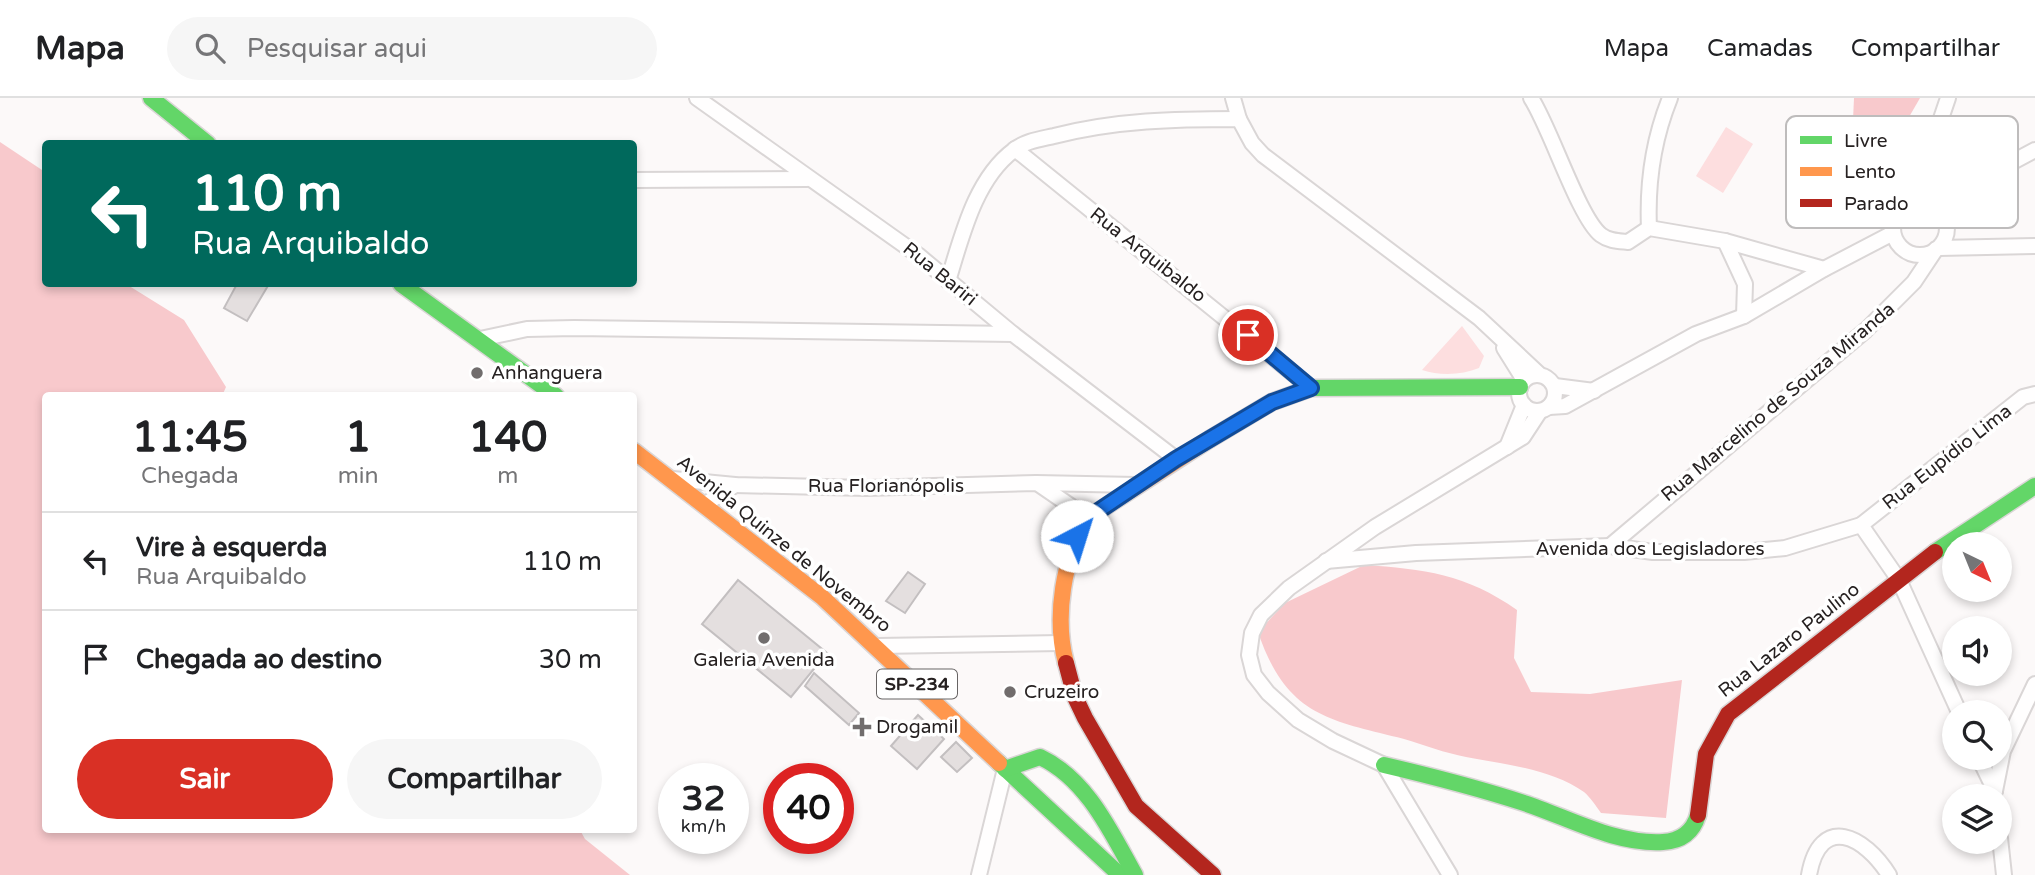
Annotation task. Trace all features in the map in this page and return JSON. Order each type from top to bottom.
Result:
[{"type":"street","points":[[151,98],[203,140]]},
{"type":"street","name":"Rua Bariri","points":[[697,98],[807,179],[883,228],[1013,334],[1176,459]]},
{"type":"street","points":[[1233,98],[1239,119],[1252,143],[1263,155],[1495,332],[1555,386],[1555,397],[1523,437],[1471,466],[1326,561],[1289,588],[1261,615],[1252,633],[1250,655],[1254,675],[1281,707],[1298,720],[1384,765],[1450,875]]},
{"type":"street","points":[[1531,98],[1593,227],[1603,236],[1628,242],[1649,228],[1725,241],[1824,269]]},
{"type":"street","points":[[1649,228],[1648,200],[1652,160],[1660,121],[1670,98]]},
{"type":"street","points":[[1942,116],[1948,98]]},
{"type":"street","points":[[948,281],[963,232],[983,187],[1015,149],[1090,126],[1164,119],[1239,119]]},
{"type":"street","name":"Rua Arquibaldo","points":[[1015,149],[1311,388]]},
{"type":"street","points":[[2018,159],[2035,150]]},
{"type":"street","points":[[637,180],[807,179]]},
{"type":"street","points":[[1893,228],[1898,245],[1914,255],[1923,255],[1938,248],[2035,246]]},
{"type":"street","points":[[1938,248],[1947,228]]},
{"type":"street","points":[[1213,875],[1136,806],[1075,697],[1061,643],[1067,565],[1088,518],[1176,459],[1272,402],[1311,388],[1466,385],[1522,393],[1545,409],[1565,406],[1696,334],[1744,316],[1824,269],[1893,233]]},
{"type":"street","points":[[1725,241],[1745,284],[1744,316]]},
{"type":"street","name":"Rua Marcelino de Souza Miranda","points":[[1610,546],[1867,330],[1914,282],[1938,248]]},
{"type":"street","points":[[405,287],[551,392]]},
{"type":"street","points":[[480,339],[527,328],[1013,334]]},
{"type":"street","points":[[1495,332],[1522,393]]},
{"type":"street","points":[[1507,447],[1522,393],[1539,374]]},
{"type":"street","points":[[1555,386],[1595,391]]},
{"type":"street","name":"Rua Eupídio Lima","points":[[1861,525],[2031,393]]},
{"type":"street","name":"Avenida Quinze de Novembro","points":[[637,453],[822,597],[878,646],[1120,875]]},
{"type":"street","name":"Rua Florianópolis","points":[[673,480],[735,485],[866,488],[1036,483],[1136,485]]},
{"type":"street","points":[[1036,483],[1063,498],[1088,518]]},
{"type":"street","points":[[704,505],[735,485]]},
{"type":"street","name":"Rua Lazaro Paulino","points":[[1384,765],[1476,788],[1620,836],[1647,842],[1679,839],[1695,825],[1705,755],[1721,721],[1762,683],[1980,519],[2035,486]]},
{"type":"street","points":[[1861,525],[1899,580],[1954,700]]},
{"type":"street","name":"Avenida dos Legisladores","points":[[1326,561],[1416,553],[1610,546],[1653,552],[1744,552],[1785,548],[1861,525]]},
{"type":"street","points":[[878,646],[1061,643]]},
{"type":"street","points":[[1997,784],[2003,751],[2035,684]]},
{"type":"street","points":[[979,875],[1005,768],[1040,757],[1059,765],[1089,802],[1135,875]]},
{"type":"street","points":[[1809,875],[1817,850],[1827,841],[1841,836],[1855,838],[1868,847],[1889,875]]},
{"type":"street","points":[[2002,854],[2004,875]]},
{"type":"shaded area","points":[[1854,98],[1920,98],[1910,116],[1853,116]]},
{"type":"shaded area","points":[[1726,127],[1753,144],[1723,193],[1696,176]]},
{"type":"shaded area","points":[[0,142],[42,170],[42,287],[131,287],[184,320],[226,387],[224,392],[42,392],[42,833],[582,833],[585,839],[630,875],[0,875]]},
{"type":"shaded area","points":[[1462,326],[1484,356],[1479,368],[1451,374],[1422,370]]},
{"type":"shaded area","points":[[1364,565],[1425,572],[1462,581],[1480,588],[1517,610],[1514,658],[1531,692],[1590,694],[1682,680],[1666,818],[1601,813],[1584,792],[1557,778],[1527,768],[1466,757],[1353,726],[1313,710],[1296,697],[1269,660],[1258,632],[1285,603]]},
{"type":"building","points":[[235,287],[267,287],[247,321],[224,308]]},
{"type":"building","points":[[908,572],[925,584],[905,613],[886,601]]},
{"type":"building","name":"Galeria Avenida","points":[[738,580],[827,653],[791,697],[702,624]]},
{"type":"building","points":[[814,673],[859,713],[849,725],[805,686]]},
{"type":"building","points":[[918,715],[944,739],[917,769],[891,746]]},
{"type":"building","points":[[956,742],[972,758],[957,772],[941,757]]},
{"type":"traffic: fast","points":[[151,98],[203,140]]},
{"type":"traffic: fast","points":[[405,287],[550,392]]},
{"type":"traffic: fast","points":[[1210,439],[1272,402],[1311,388],[1520,387]]},
{"type":"traffic: fast","points":[[1935,552],[2035,486]]},
{"type":"traffic: fast","points":[[1005,769],[1040,757],[1057,767],[1096,808],[1135,875]]},
{"type":"traffic: fast","points":[[999,763],[1120,875]]},
{"type":"traffic: fast","points":[[1384,765],[1454,782],[1540,809],[1610,835],[1645,842],[1675,840],[1689,831],[1698,815]]},
{"type":"traffic: slow","points":[[1066,663],[1061,627],[1063,588],[1072,551],[1088,518],[1210,439]]},
{"type":"traffic: slow","points":[[637,453],[822,597],[999,763]]},
{"type":"traffic: jam","points":[[1698,815],[1706,754],[1728,714],[1935,552]]},
{"type":"traffic: jam","points":[[1066,663],[1075,697],[1085,718],[1136,806],[1213,875]]},
{"type":"place","name":"Anhanguera","points":[[477,373]]},
{"type":"place","name":"Galeria Avenida","points":[[764,638]]},
{"type":"place","name":"Cruzeiro","points":[[1010,692]]},
{"type":"place","name":"Drogamil","points":[[862,727]]},
{"type":"route","points":[[1077,536],[1088,518],[1176,459],[1272,402],[1311,388],[1248,335]]}]
